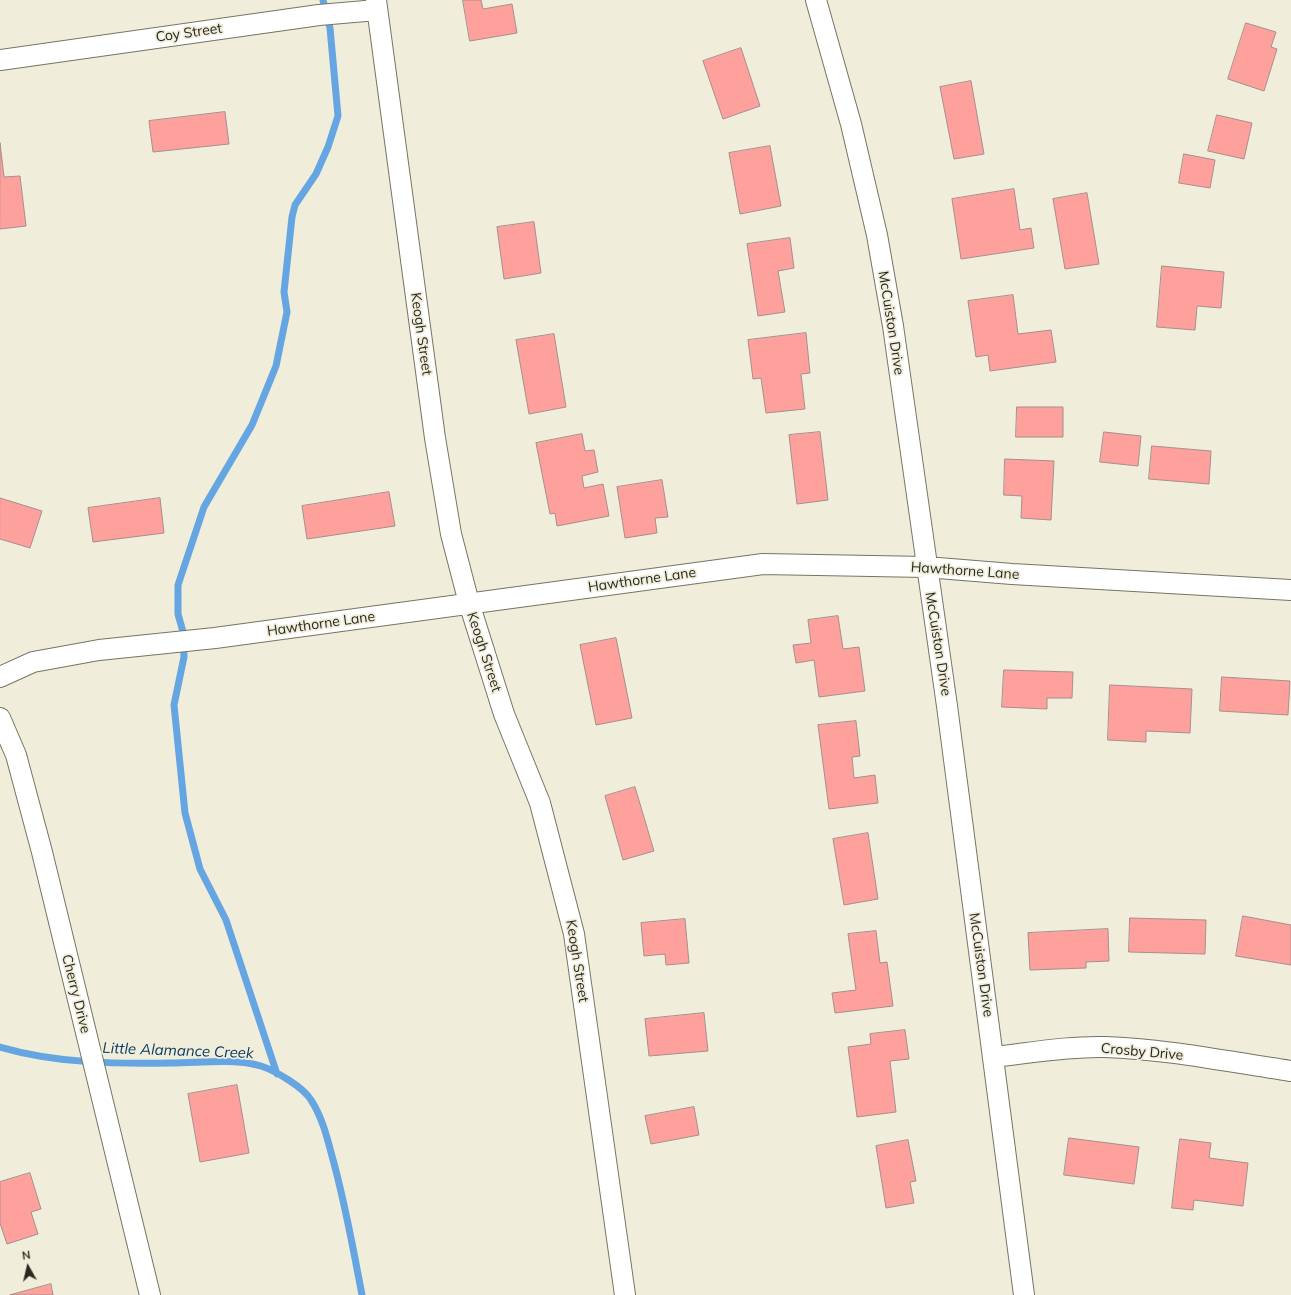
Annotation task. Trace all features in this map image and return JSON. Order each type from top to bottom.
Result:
[{"type":"street","name":"McCuiston Drive","points":[[816,0],[851,124],[877,236],[893,326],[926,567],[947,706],[1024,1295]]},
{"type":"street","name":"Coy Street","points":[[0,60],[319,15],[377,5]]},
{"type":"street","name":"Keogh Street","points":[[377,5],[435,438],[451,534],[468,603],[504,714],[540,803],[574,934],[625,1295]]},
{"type":"street","name":"Hawthorne Lane","points":[[0,677],[33,662],[99,650],[215,638],[763,564],[926,567],[1012,574],[1291,590]]},
{"type":"street","name":"Cherry Drive","points":[[0,718],[16,755],[42,852],[150,1295]]},
{"type":"street","name":"Crosby Drive","points":[[993,1057],[1051,1050],[1103,1047],[1156,1050],[1291,1071]]},
{"type":"building","points":[[463,0],[481,0],[483,9],[512,4],[517,33],[470,41]]},
{"type":"building","points":[[1246,23],[1276,32],[1271,47],[1277,49],[1264,91],[1228,79]]},
{"type":"building","points":[[741,48],[760,106],[723,119],[703,61]]},
{"type":"building","points":[[971,81],[984,154],[954,159],[940,87]]},
{"type":"building","points":[[225,112],[229,144],[153,152],[149,121]]},
{"type":"building","points":[[1217,115],[1252,123],[1244,159],[1208,151]]},
{"type":"building","points":[[0,143],[4,177],[20,176],[26,226],[0,229]]},
{"type":"building","points":[[770,146],[781,206],[740,214],[729,153]]},
{"type":"building","points":[[1184,154],[1215,160],[1210,188],[1179,183]]},
{"type":"building","points":[[1014,189],[1020,230],[1031,228],[1034,248],[961,259],[952,199]]},
{"type":"building","points":[[1087,193],[1099,264],[1065,269],[1053,199]]},
{"type":"building","points":[[534,222],[541,273],[504,279],[497,227]]},
{"type":"building","points":[[790,238],[794,268],[778,271],[785,312],[758,316],[747,244]]},
{"type":"building","points":[[1162,266],[1224,272],[1221,308],[1197,306],[1195,330],[1157,327]]},
{"type":"building","points":[[1013,295],[1018,334],[1051,330],[1056,362],[990,371],[988,355],[976,357],[968,301]]},
{"type":"building","points":[[806,333],[810,373],[801,374],[805,409],[766,413],[761,378],[753,379],[748,340]]},
{"type":"building","points":[[554,334],[566,407],[529,414],[516,340]]},
{"type":"building","points":[[1017,407],[1063,407],[1063,437],[1016,437]]},
{"type":"building","points":[[820,432],[828,500],[797,504],[789,435]]},
{"type":"building","points":[[1104,432],[1141,436],[1138,466],[1100,462]]},
{"type":"building","points":[[582,434],[585,451],[594,450],[598,472],[582,476],[584,488],[603,484],[609,516],[557,526],[555,513],[550,514],[536,443]]},
{"type":"building","points":[[1152,446],[1211,451],[1209,484],[1149,479]]},
{"type":"building","points":[[1005,459],[1054,461],[1051,520],[1021,518],[1022,496],[1004,495]]},
{"type":"building","points":[[662,480],[668,517],[655,518],[657,533],[625,538],[617,487]]},
{"type":"building","points":[[389,492],[395,526],[307,539],[302,506]]},
{"type":"building","points":[[0,498],[42,511],[30,548],[0,539]]},
{"type":"building","points":[[160,498],[164,533],[93,542],[88,508]]},
{"type":"building","points":[[838,616],[843,649],[859,647],[865,691],[819,697],[814,660],[796,663],[793,645],[811,643],[808,620]]},
{"type":"building","points":[[616,638],[632,718],[596,725],[580,645]]},
{"type":"building","points":[[1004,670],[1073,672],[1072,698],[1047,698],[1047,709],[1002,707]]},
{"type":"building","points":[[1222,677],[1290,681],[1288,715],[1220,711]]},
{"type":"building","points":[[1110,685],[1192,689],[1190,733],[1146,731],[1146,742],[1108,740]]},
{"type":"building","points":[[856,721],[860,756],[852,757],[854,778],[875,775],[878,803],[829,809],[818,725]]},
{"type":"building","points":[[635,787],[654,851],[623,860],[605,796]]},
{"type":"building","points":[[868,833],[878,899],[844,905],[833,839]]},
{"type":"building","points":[[1243,916],[1291,925],[1291,965],[1236,956]]},
{"type":"building","points":[[1130,918],[1206,920],[1205,954],[1129,952]]},
{"type":"building","points":[[685,919],[689,963],[666,965],[665,954],[644,956],[641,923]]},
{"type":"building","points":[[1108,929],[1109,961],[1086,962],[1086,968],[1030,970],[1028,933]]},
{"type":"building","points":[[876,931],[880,963],[887,962],[893,1006],[835,1013],[832,993],[856,990],[848,934]]},
{"type":"building","points":[[704,1013],[708,1051],[649,1056],[645,1019]]},
{"type":"building","points":[[905,1030],[909,1059],[890,1061],[896,1112],[857,1117],[848,1047],[871,1044],[870,1034]]},
{"type":"building","points":[[237,1085],[249,1153],[200,1162],[188,1094]]},
{"type":"building","points":[[694,1107],[699,1135],[651,1144],[645,1116]]},
{"type":"building","points":[[1069,1138],[1139,1147],[1134,1184],[1064,1175]]},
{"type":"building","points":[[1180,1139],[1211,1143],[1209,1158],[1248,1163],[1243,1206],[1194,1200],[1193,1210],[1172,1208]]},
{"type":"building","points":[[908,1140],[916,1181],[910,1182],[914,1203],[886,1208],[876,1146]]},
{"type":"building","points":[[30,1173],[41,1209],[31,1212],[38,1234],[7,1244],[0,1223],[0,1182]]},
{"type":"building","points":[[51,1284],[53,1295],[10,1295]]},
{"type":"waterway","points":[[277,1074],[226,920],[200,869],[185,813],[174,705],[184,657],[183,632],[178,614],[178,585],[204,507],[252,425],[276,366],[287,312],[284,292],[292,217],[295,205],[316,174],[328,147],[338,116],[330,28],[323,0]]},
{"type":"waterway","name":"Little Alamance Creek","points":[[0,1047],[42,1056],[107,1063],[239,1062],[261,1066],[289,1080],[302,1090],[311,1100],[324,1127],[341,1191],[362,1295]]}]
